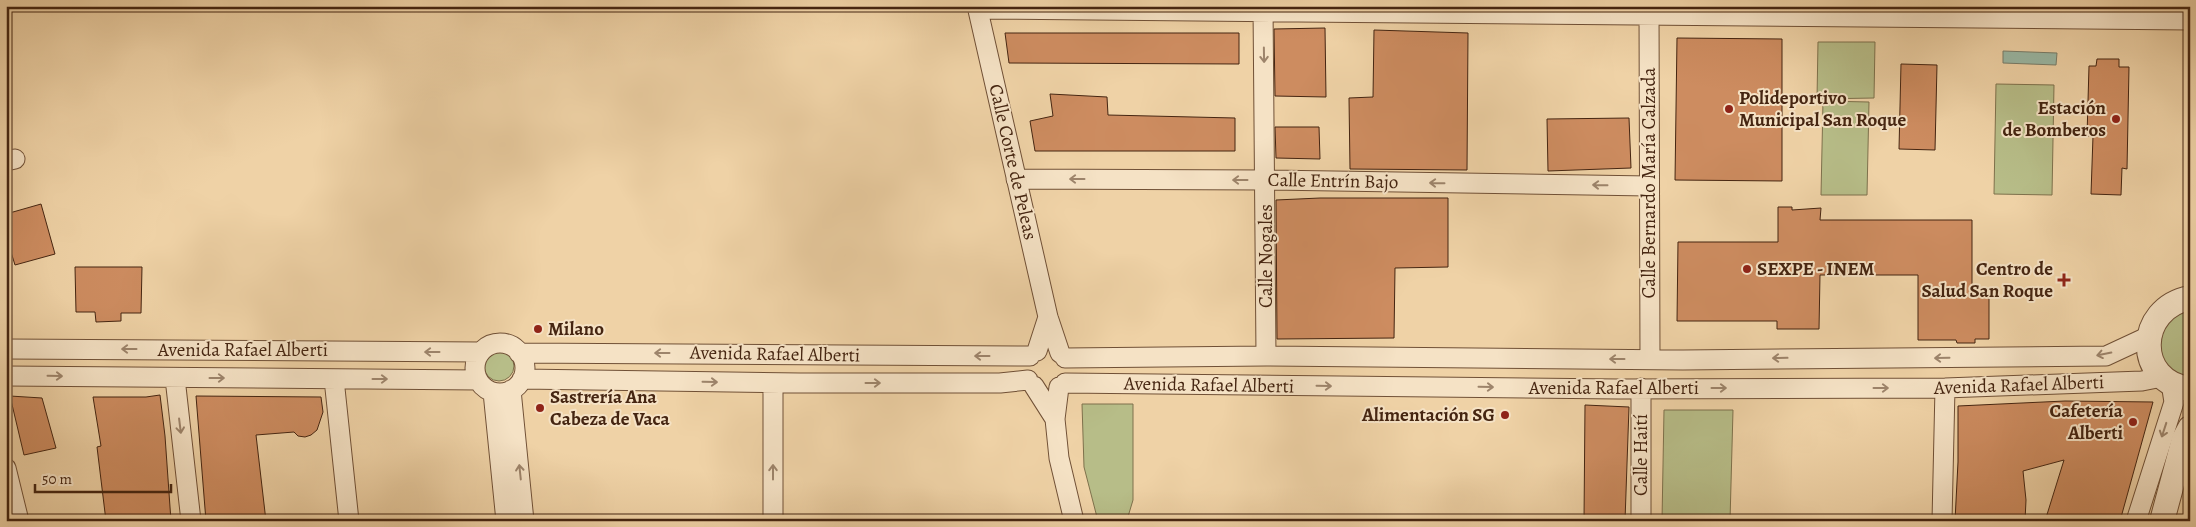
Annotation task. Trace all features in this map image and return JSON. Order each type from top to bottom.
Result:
[{"type":"street","points":[[978,8],[1649,11],[2190,20]]},
{"type":"street","name":"Calle Corte de Peleas","points":[[978,8],[1048,317],[1062,355]]},
{"type":"street","name":"Calle Nogales","points":[[1263,9],[1266,356]]},
{"type":"street","name":"Calle Bernardo María Calzada","points":[[1649,11],[1648,186],[1650,359]]},
{"type":"street","name":"Calle Entrín Bajo","points":[[1016,179],[1265,180],[1648,186]]},
{"type":"street","points":[[2162,521],[2187,433],[2186,418],[2177,384],[2153,364],[2148,350],[2149,336],[2154,320],[2164,308],[2178,300],[2190,298]]},
{"type":"street","points":[[1048,317],[1034,353],[1026,363],[1031,383],[1055,419]]},
{"type":"street","name":"Avenida Rafael Alberti","points":[[1062,355],[1650,359],[2106,356],[2149,336]]},
{"type":"street","points":[[517,385],[499,393],[493,392],[481,385],[475,365],[481,352],[493,344],[507,344],[519,353],[524,366],[517,385],[524,521]]},
{"type":"street","points":[[1034,353],[1045,348],[1062,355],[1068,373],[1062,385],[1055,419],[1059,458],[1074,521]]},
{"type":"street","name":"Avenida Rafael Alberti","points":[[6,349],[481,352]]},
{"type":"street","name":"Avenida Rafael Alberti","points":[[519,353],[1034,353]]},
{"type":"street","name":"Avenida Rafael Alberti","points":[[6,376],[478,380]]},
{"type":"street","points":[[175,378],[191,521]]},
{"type":"street","points":[[334,379],[349,521]]},
{"type":"street","name":"Avenida Rafael Alberti","points":[[1062,385],[1945,388],[2142,381],[2177,384]]},
{"type":"street","points":[[773,383],[773,521]]},
{"type":"street","points":[[1031,383],[1042,390],[1051,390],[1062,385]]},
{"type":"street","name":"Avenida Rafael Alberti","points":[[517,385],[1031,383]]},
{"type":"street","points":[[2136,521],[2174,402],[2177,384]]},
{"type":"street","name":"Calle Haití","points":[[1641,388],[1641,521]]},
{"type":"street","points":[[1942,521],[1945,388]]},
{"type":"street","points":[[493,392],[506,521]]},
{"type":"street","points":[[6,468],[19,521]]},
{"type":"green space","points":[[1818,42],[1875,42],[1874,98],[1817,99]]},
{"type":"green space","points":[[1996,84],[2054,85],[2052,195],[1994,194]]},
{"type":"green space","points":[[1823,101],[1869,102],[1867,195],[1821,195]]},
{"type":"green space","points":[[2190,304],[2190,380],[2161,364],[2157,328]]},
{"type":"green space","points":[[499,351],[505,352],[513,360],[513,372],[505,380],[499,381],[493,380],[485,372],[484,366],[485,360],[493,352]]},
{"type":"green space","points":[[1082,404],[1133,404],[1133,500],[1127,520],[1098,521],[1084,467]]},
{"type":"green space","points":[[1664,410],[1733,410],[1730,521],[1662,521]]},
{"type":"shaded area","points":[[2003,51],[2057,53],[2056,65],[2003,63]]},
{"type":"building","points":[[1325,28],[1326,97],[1275,96],[1274,29]]},
{"type":"building","points":[[1374,30],[1468,33],[1467,170],[1350,169],[1349,98],[1373,97]]},
{"type":"building","points":[[1005,33],[1239,33],[1239,64],[1009,63]]},
{"type":"building","name":"Polideportivo Municipal San Roque","points":[[1677,38],[1782,39],[1782,181],[1675,180]]},
{"type":"building","points":[[2097,59],[2119,59],[2119,67],[2129,67],[2127,169],[2122,168],[2121,195],[2091,194],[2093,136],[2087,136],[2089,66],[2096,66]]},
{"type":"building","points":[[1901,64],[1937,65],[1935,150],[1899,149]]},
{"type":"building","points":[[1050,94],[1107,97],[1108,115],[1235,118],[1235,151],[1035,151],[1030,121],[1053,116]]},
{"type":"building","points":[[1629,118],[1631,168],[1548,171],[1547,119]]},
{"type":"building","points":[[1275,127],[1319,127],[1320,159],[1276,158]]},
{"type":"building","points":[[1448,198],[1448,267],[1395,268],[1394,338],[1277,339],[1276,200]]},
{"type":"building","points":[[41,204],[55,254],[15,265],[10,249],[6,250],[6,214]]},
{"type":"building","points":[[1778,207],[1792,207],[1792,210],[1821,208],[1820,220],[1972,220],[1972,295],[1989,295],[1989,339],[1975,339],[1975,343],[1957,343],[1956,340],[1918,340],[1918,275],[1820,275],[1819,329],[1777,329],[1777,321],[1677,321],[1678,242],[1778,242]]},
{"type":"building","points":[[75,267],[142,267],[141,313],[121,313],[121,321],[96,322],[95,312],[76,312]]},
{"type":"building","points":[[160,395],[171,521],[106,521],[97,447],[101,446],[93,397],[146,397]]},
{"type":"building","points":[[10,396],[42,398],[56,448],[24,455]]},
{"type":"building","points":[[196,396],[321,397],[323,412],[317,430],[311,435],[305,437],[298,436],[294,432],[256,435],[266,521],[206,521]]},
{"type":"building","points":[[2065,401],[2153,402],[2120,521],[2045,521],[2064,460],[2023,471],[2026,500],[2025,521],[1955,521],[1958,406]]},
{"type":"building","points":[[1585,405],[1629,407],[1625,521],[1584,521]]},
{"type":"place","name":"Polideportivo Municipal San Roque","points":[[1729,109]]},
{"type":"place","name":"Estación de Bomberos","points":[[2116,119]]},
{"type":"place","name":"SEXPE - INEM","points":[[1747,269]]},
{"type":"place","name":"Centro de Salud San Roque","points":[[2064,280]]},
{"type":"place","name":"Milano","points":[[538,329]]},
{"type":"place","name":"Sastrería Ana Cabeza de Vaca","points":[[540,408]]},
{"type":"place","name":"Alimentación SG","points":[[1505,415]]},
{"type":"place","name":"Cafetería Alberti","points":[[2133,422]]}]
